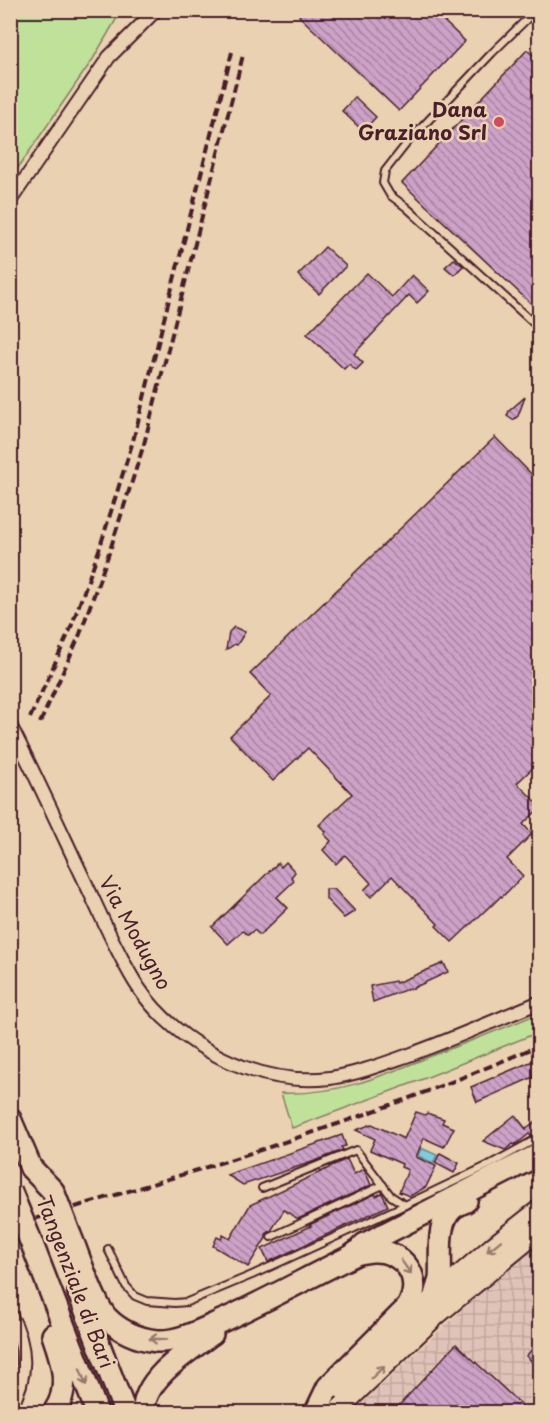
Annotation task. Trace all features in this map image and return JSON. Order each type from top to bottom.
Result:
[{"type":"highway","name":"Tangenziale di Bari","points":[[10,1119],[64,1236],[125,1413]]},
{"type":"highway","points":[[354,1255],[365,1244],[540,1154]]},
{"type":"highway","points":[[435,1296],[440,1280],[440,1242],[446,1219],[453,1209],[467,1201],[499,1175]]},
{"type":"highway","name":"Tangenziale di Bari","points":[[10,1190],[26,1246],[97,1413]]},
{"type":"highway","points":[[10,1225],[26,1246],[62,1365],[64,1386],[60,1404],[54,1413]]},
{"type":"highway","points":[[64,1236],[106,1317],[120,1329],[138,1338],[158,1341],[177,1339],[202,1330],[354,1255],[373,1251],[389,1253],[402,1259],[410,1270],[414,1283],[413,1295],[408,1308],[328,1387],[316,1413]]},
{"type":"highway","points":[[144,1413],[150,1389],[160,1376],[187,1352],[251,1307]]},
{"type":"main road","points":[[316,1413],[435,1296],[540,1209]]},
{"type":"main road","points":[[336,1413],[437,1315],[540,1230]]},
{"type":"street","points":[[10,201],[109,57],[156,10]]},
{"type":"street","name":"Via Modugno","points":[[10,724],[108,930],[138,987],[152,1006],[180,1032],[214,1054],[264,1073],[327,1078],[358,1072],[386,1063],[540,1002]]},
{"type":"street","points":[[10,1314],[20,1334],[24,1353],[21,1382],[12,1405]]},
{"type":"lane","points":[[540,11],[531,15],[492,53],[407,143],[385,171],[383,183],[390,195],[540,329]]},
{"type":"lane","points":[[108,1249],[126,1286],[135,1296],[147,1301],[187,1302],[405,1205],[489,1165],[540,1137]]},
{"type":"lane","points":[[262,1188],[356,1150],[391,1196],[405,1205]]},
{"type":"lane","points":[[272,1237],[383,1185]]},
{"type":"shaded area","points":[[539,1243],[539,1412],[353,1412],[478,1295]]},
{"type":"green space","points":[[11,10],[121,11],[93,59],[11,178]]},
{"type":"green space","points":[[539,1013],[539,1032],[418,1081],[292,1128],[281,1093],[323,1091],[360,1082],[397,1070]]},
{"type":"water","points":[[421,1148],[437,1155],[433,1163],[418,1156]]},
{"type":"building","points":[[304,10],[432,10],[465,41],[399,111],[299,16]]},
{"type":"building","name":"Dana Graziano Srl","points":[[527,50],[540,61],[540,312],[402,183]]},
{"type":"building","points":[[355,97],[376,117],[363,131],[342,111]]},
{"type":"building","points":[[325,247],[346,266],[319,294],[298,275]]},
{"type":"building","points":[[454,259],[463,266],[454,275],[445,267]]},
{"type":"building","points":[[367,273],[392,297],[412,275],[429,291],[417,303],[409,295],[354,354],[363,363],[356,370],[349,364],[344,369],[307,334]]},
{"type":"building","points":[[525,397],[518,416],[513,420],[507,416],[509,411]]},
{"type":"building","points":[[495,437],[540,483],[540,761],[517,783],[540,808],[523,824],[532,834],[507,859],[523,876],[452,942],[392,876],[371,897],[364,890],[371,883],[345,855],[336,864],[323,850],[331,841],[319,825],[352,794],[308,748],[273,781],[230,736],[271,696],[250,674]]},
{"type":"building","points":[[234,627],[245,632],[237,645],[226,650],[229,632]]},
{"type":"building","points":[[286,862],[295,872],[291,877],[294,881],[277,897],[288,908],[260,935],[254,930],[248,935],[243,931],[228,944],[212,927],[278,863],[281,867]]},
{"type":"building","points":[[326,889],[334,889],[355,911],[344,918],[326,899]]},
{"type":"building","points":[[444,963],[448,972],[411,989],[373,1002],[370,986],[395,981],[396,983]]},
{"type":"building","points":[[540,1058],[540,1074],[477,1102],[471,1087]]},
{"type":"building","points":[[416,1112],[444,1119],[442,1123],[454,1128],[444,1147],[424,1138],[416,1157],[436,1166],[426,1187],[410,1196],[399,1192],[408,1170],[401,1167],[402,1164],[370,1150],[375,1139],[356,1130],[372,1124],[404,1139]]},
{"type":"building","points":[[515,1115],[526,1129],[540,1119],[540,1132],[531,1136],[529,1134],[505,1150],[483,1141]]},
{"type":"building","points":[[342,1135],[346,1146],[341,1147],[343,1150],[315,1161],[243,1185],[227,1175]]},
{"type":"building","points":[[440,1153],[459,1163],[454,1173],[435,1163]]},
{"type":"building","points":[[347,1159],[354,1174],[364,1169],[371,1185],[298,1219],[284,1210],[271,1231],[266,1234],[266,1238],[248,1267],[213,1246],[217,1237],[221,1239],[223,1235],[230,1239],[250,1205]]},
{"type":"building","points":[[382,1193],[388,1206],[268,1262],[262,1249],[375,1194],[376,1196]]},
{"type":"building","points":[[540,1341],[540,1369],[526,1356]]},
{"type":"building","points":[[456,1344],[530,1413],[392,1413]]},
{"type":"railway","points":[[30,718],[70,630],[99,550],[133,441],[232,52]]},
{"type":"railway","points":[[40,723],[80,634],[144,444],[243,55]]},
{"type":"railway","points":[[10,1226],[211,1166],[344,1122],[540,1045]]},
{"type":"place","name":"Dana Graziano Srl","points":[[499,122]]}]
